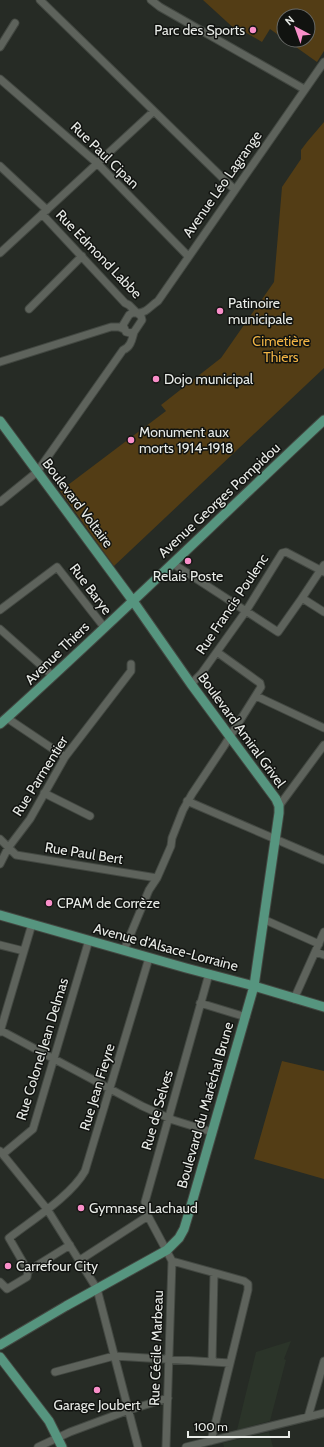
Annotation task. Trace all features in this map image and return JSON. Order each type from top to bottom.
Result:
[{"type":"main road","name":"Avenue Georges Pompidou","points":[[133,601],[324,420]]},
{"type":"main road","name":"Boulevard Voltaire","points":[[0,421],[133,601]]},
{"type":"main road","name":"Avenue Thiers","points":[[0,724],[133,601]]},
{"type":"main road","name":"Boulevard Amiral Grivel","points":[[133,601],[191,684],[276,799],[279,806],[276,838],[254,986]]},
{"type":"main road","name":"Avenue d'Alsace-Lorraine","points":[[0,915],[324,1007]]},
{"type":"main road","name":"Boulevard du Maréchal Brune","points":[[0,1345],[166,1250],[179,1238],[184,1229],[254,986]]},
{"type":"main road","points":[[1,1359],[49,1421],[62,1447]]},
{"type":"street","points":[[40,0],[235,190]]},
{"type":"street","points":[[151,0],[160,7],[304,89]]},
{"type":"street","points":[[0,47],[15,23]]},
{"type":"street","name":"Avenue Léo Lagrange","points":[[137,312],[146,310],[158,301],[324,62]]},
{"type":"street","name":"Rue Paul Cipan","points":[[0,79],[97,163],[188,256]]},
{"type":"street","points":[[2,249],[45,212],[154,111]]},
{"type":"street","name":"Rue Edmond Labbe","points":[[0,166],[45,212],[82,256],[125,303],[137,312]]},
{"type":"street","points":[[29,309],[82,256]]},
{"type":"street","points":[[123,350],[130,344],[134,332],[142,320],[153,311],[158,301]]},
{"type":"street","points":[[125,303],[129,315]]},
{"type":"street","points":[[0,502],[37,472],[123,350],[127,337],[123,325],[129,315],[137,312],[141,316],[142,320]]},
{"type":"street","points":[[0,362],[111,327],[119,327],[130,333],[134,332]]},
{"type":"street","name":"Rue Francis Poulenc","points":[[191,684],[201,674],[246,611],[282,554],[286,552],[323,570]]},
{"type":"street","points":[[172,563],[278,632],[323,570]]},
{"type":"street","name":"Rue Barye","points":[[0,610],[57,567],[60,568],[104,627]]},
{"type":"street","points":[[302,598],[324,612]]},
{"type":"street","points":[[1,633],[12,638],[52,676]]},
{"type":"street","points":[[124,950],[149,890],[157,878],[171,846],[175,829],[188,801],[261,687],[260,683],[217,652]]},
{"type":"street","name":"Rue Parmentier","points":[[0,864],[8,848],[30,819],[65,758],[131,672],[131,664]]},
{"type":"street","points":[[256,696],[324,728]]},
{"type":"street","points":[[7,718],[65,758]]},
{"type":"street","points":[[279,806],[324,745]]},
{"type":"street","points":[[44,793],[90,816]]},
{"type":"street","points":[[188,801],[324,860]]},
{"type":"street","points":[[0,839],[4,841],[8,848]]},
{"type":"street","name":"Rue Paul Bert","points":[[8,848],[16,855],[157,878]]},
{"type":"street","points":[[264,919],[319,944]]},
{"type":"street","points":[[32,924],[0,1031],[168,1118],[212,1132]]},
{"type":"street","points":[[294,999],[324,932]]},
{"type":"street","name":"Rue Colonel Jean Delmas","points":[[1,1153],[33,1128],[89,940]]},
{"type":"street","points":[[0,945],[24,952]]},
{"type":"street","points":[[316,952],[324,955]]},
{"type":"street","name":"Rue Jean Fieyre","points":[[28,1271],[9,1238],[47,1210],[80,1179],[86,1171],[149,958]]},
{"type":"street","name":"Rue de Selves","points":[[166,1250],[148,1216],[144,1202],[209,974]]},
{"type":"street","points":[[200,1003],[246,1017]]},
{"type":"street","points":[[1,1153],[47,1210],[97,1289],[138,1447]]},
{"type":"street","points":[[80,1260],[148,1216]]},
{"type":"street","points":[[0,1282],[7,1289],[27,1277],[28,1271],[70,1245]]},
{"type":"street","points":[[166,1250],[172,1261],[244,1281],[248,1284],[248,1290],[211,1441]]},
{"type":"street","name":"Rue Cécile Marbeau","points":[[166,1447],[172,1261]]},
{"type":"street","points":[[212,1362],[214,1272]]},
{"type":"street","points":[[55,1372],[114,1356],[230,1363]]},
{"type":"street","points":[[308,1417],[324,1361]]},
{"type":"street","points":[[41,1446],[58,1437],[129,1410],[168,1398]]},
{"type":"street","points":[[186,1447],[324,1413]]},
{"type":"shaded area","points":[[291,1341],[284,1359],[286,1360],[270,1421],[237,1430],[256,1352]]},
{"type":"shaded area","points":[[269,1432],[273,1447],[224,1447],[223,1443]]},
{"type":"green space","name":"Parc des Sports","points":[[203,0],[324,0],[324,51],[317,62],[297,48],[316,48],[316,8],[276,8],[276,33],[270,29],[262,42],[243,31],[238,32]]},
{"type":"green space","name":"Cimetière Thiers","points":[[324,122],[324,368],[114,566],[60,491],[166,411],[161,405],[221,358],[274,282],[282,187],[301,159],[301,150]]},
{"type":"green space","points":[[282,1061],[324,1071],[324,1179],[254,1159]]},
{"type":"place","name":"Parc des Sports","points":[[253,30]]},
{"type":"place","name":"Patinoire municipale","points":[[220,311]]},
{"type":"place","name":"Dojo municipal","points":[[156,379]]},
{"type":"place","name":"Monument aux morts 1914-1918","points":[[131,440]]},
{"type":"place","name":"Relais Poste","points":[[188,561]]},
{"type":"place","name":"CPAM de Corrèze","points":[[49,903]]},
{"type":"place","name":"Gymnase Lachaud","points":[[81,1208]]},
{"type":"place","name":"Carrefour City","points":[[8,1266]]},
{"type":"place","name":"Garage Joubert","points":[[97,1390]]}]
